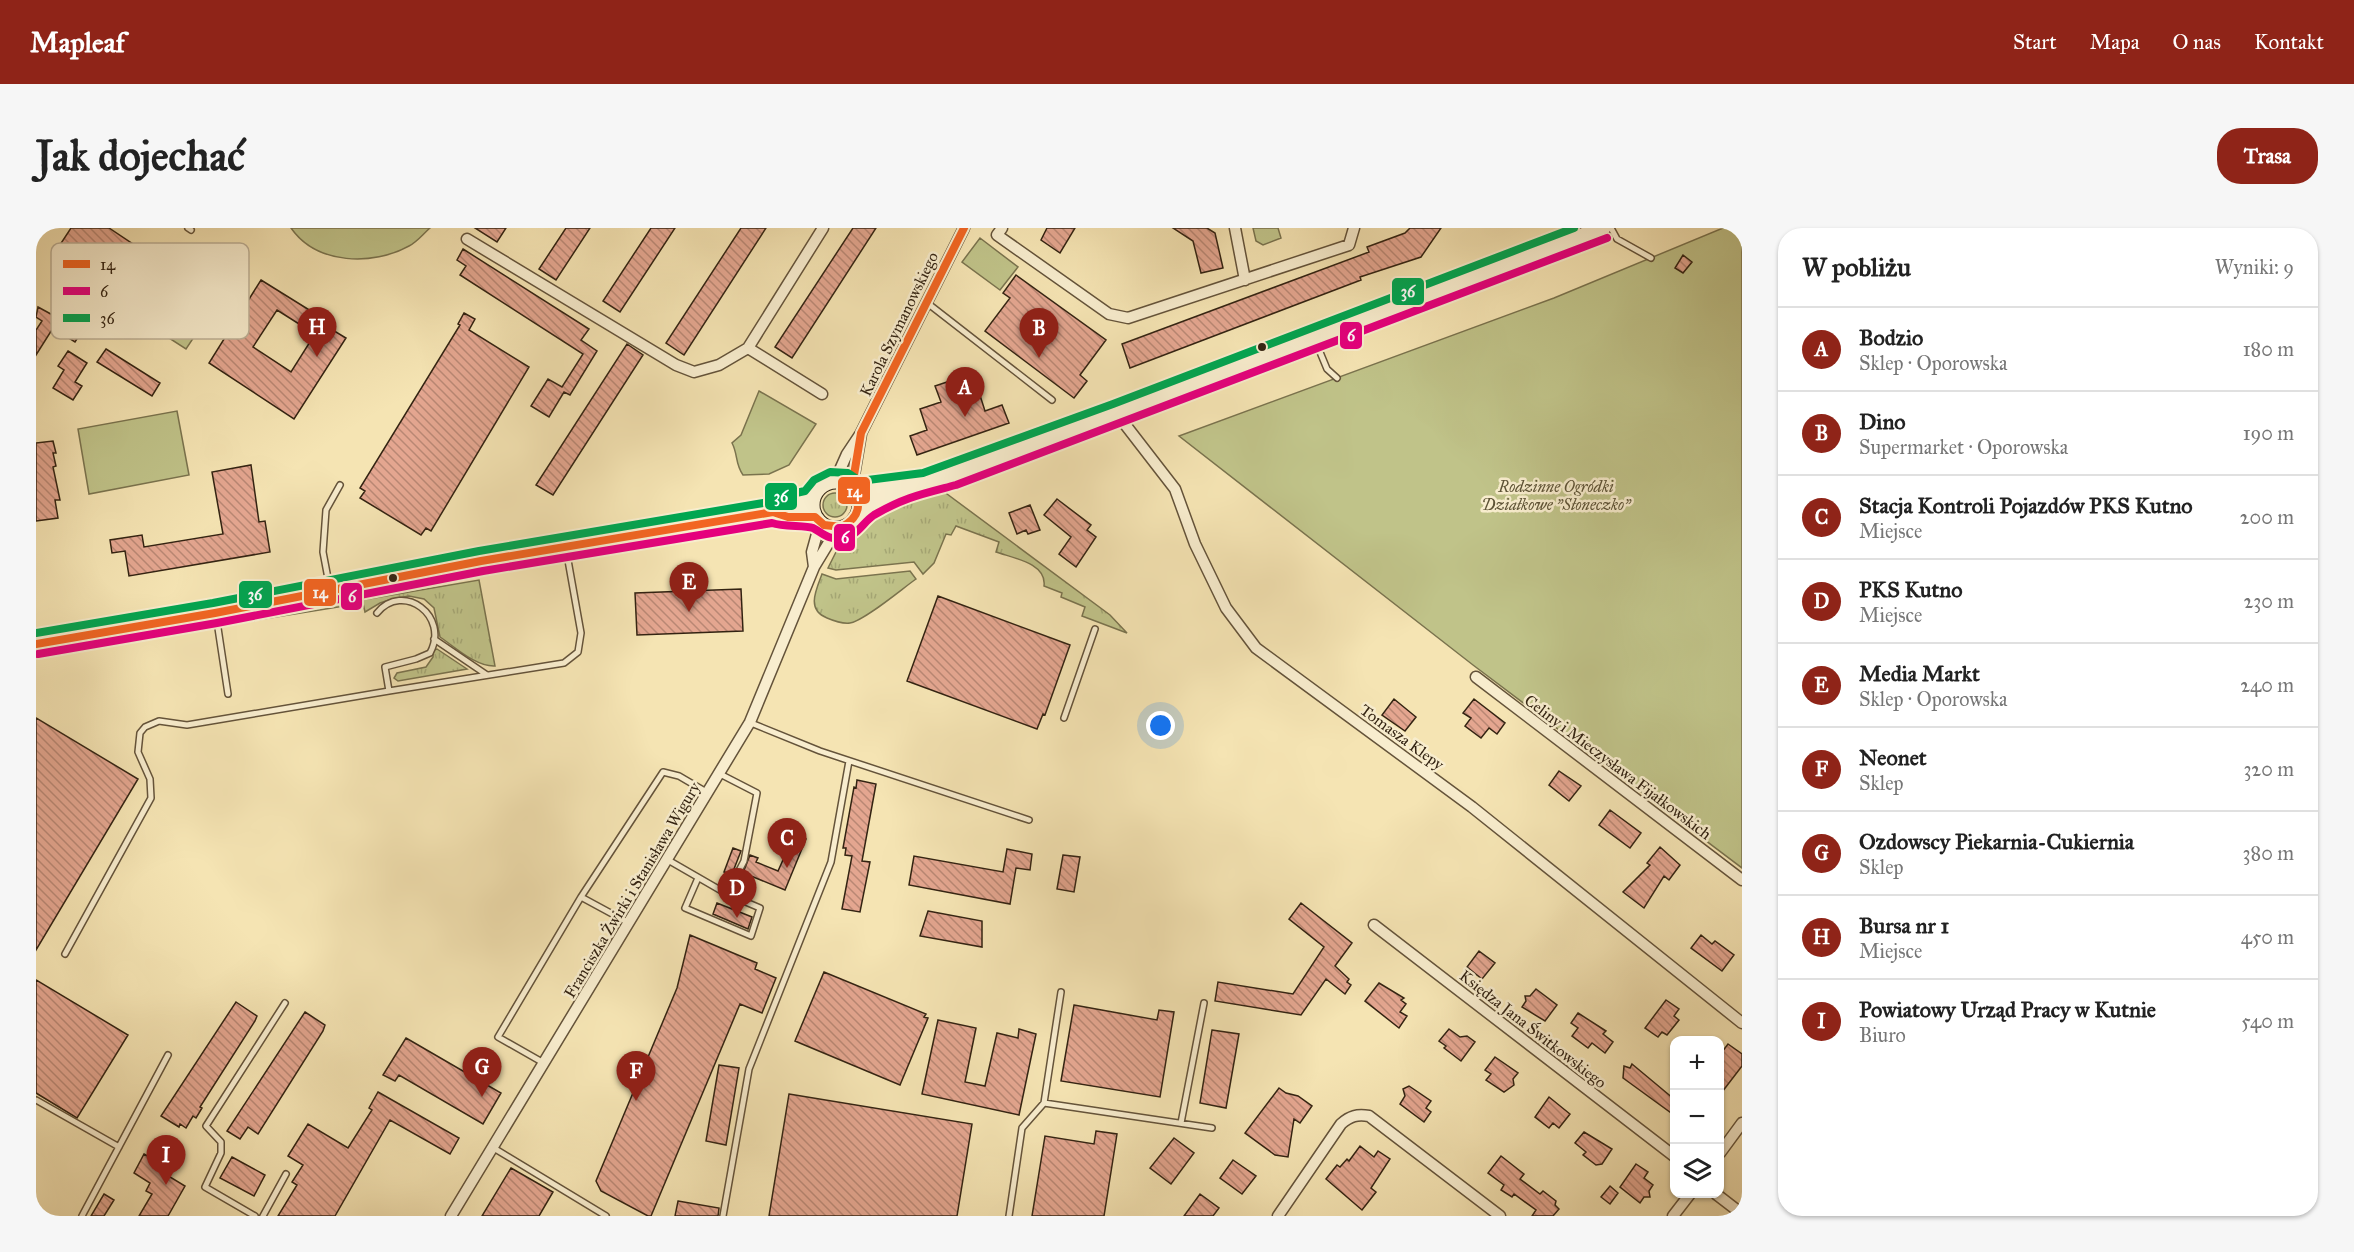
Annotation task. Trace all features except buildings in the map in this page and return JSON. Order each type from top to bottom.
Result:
[{"type":"street","points":[[466,239],[694,372],[718,365],[748,348],[823,228]]},
{"type":"street","name":"Karola Szymanowskiego","points":[[835,481],[964,228]]},
{"type":"street","points":[[988,228],[1000,231],[1109,314],[1128,318],[1349,244],[1354,228]]},
{"type":"street","points":[[1235,228],[1245,280]]},
{"type":"street","points":[[773,512],[788,517],[818,520],[837,529],[850,524],[859,512],[900,488],[952,475],[1118,414],[1603,228]]},
{"type":"street","points":[[748,348],[822,394]]},
{"type":"street","name":"Tomasza Klepy","points":[[1118,414],[1175,489],[1195,543],[1226,608],[1256,648],[1472,807],[1742,1023]]},
{"type":"street","name":"Karola Szymanowskiego","points":[[854,490],[861,433]]},
{"type":"street","points":[[818,520],[812,500],[819,488],[835,481],[854,490],[900,488]]},
{"type":"street","points":[[854,490],[860,502],[859,512]]},
{"type":"street","points":[[36,644],[566,547],[773,512],[781,507],[812,500]]},
{"type":"street","name":"Franciszka Żwirki i Stanisława Wigury","points":[[814,567],[812,552],[818,520]]},
{"type":"street","name":"Franciszka Żwirki i Stanisława Wigury","points":[[451,1216],[542,1062],[630,924],[750,722],[814,567],[837,529]]},
{"type":"street","name":"Celiny i Mieczysława Fijałkowskich","points":[[1476,677],[1742,880]]},
{"type":"street","name":"Księdza Jana Świtkowskiego","points":[[1374,925],[1670,1153]]},
{"type":"street","points":[[1278,1216],[1341,1124],[1348,1117],[1360,1114],[1369,1116],[1500,1216]]},
{"type":"street","points":[[1724,1146],[1742,1123]]},
{"type":"street","points":[[1673,1216],[1687,1198]]},
{"type":"street","points":[[1721,1198],[1742,1214]]},
{"type":"lane","points":[[1611,228],[1617,239],[1651,258]]},
{"type":"lane","points":[[925,301],[1052,400]]},
{"type":"lane","points":[[1314,338],[1327,369],[1338,378]]},
{"type":"lane","points":[[331,590],[323,552],[326,510],[340,485]]},
{"type":"lane","points":[[66,954],[151,798],[150,779],[137,747],[140,733],[145,727],[159,721],[186,725],[564,663],[578,652],[581,633],[566,547]]},
{"type":"lane","points":[[377,613],[392,602],[414,603],[424,607],[430,616],[434,639],[430,653],[424,657],[385,667],[389,691]]},
{"type":"lane","points":[[215,613],[228,694]]},
{"type":"lane","points":[[1064,718],[1095,628]]},
{"type":"lane","points":[[434,639],[487,675]]},
{"type":"lane","points":[[750,722],[849,761],[1029,820]]},
{"type":"lane","points":[[723,1216],[749,1069],[831,862],[849,761]]},
{"type":"lane","points":[[542,1062],[498,1037],[581,897],[663,772],[679,776],[708,793]]},
{"type":"lane","points":[[720,774],[757,793],[744,861],[727,894]]},
{"type":"lane","points":[[668,860],[727,894],[760,908],[751,936],[685,908],[698,878]]},
{"type":"lane","points":[[581,897],[630,924]]},
{"type":"lane","points":[[1009,1216],[1022,1128],[1044,1103],[1061,992]]},
{"type":"lane","points":[[255,1216],[204,1187],[221,1153],[221,1142],[206,1126],[285,1003]]},
{"type":"lane","points":[[1181,1123],[1204,1003]]},
{"type":"lane","points":[[82,1216],[168,1055]]},
{"type":"lane","points":[[36,1100],[118,1147]]},
{"type":"lane","points":[[1044,1103],[1212,1128]]},
{"type":"lane","points":[[492,1147],[606,1216]]},
{"type":"lane","points":[[263,1216],[286,1174]]},
{"type":"green space","points":[[291,228],[430,228],[409,246],[379,257],[363,259],[330,255],[315,249]]},
{"type":"green space","points":[[1253,228],[1278,228],[1281,238],[1263,245],[1256,241]]},
{"type":"green space","name":"Rodzinne Ogródki Działkowe \"Słoneczko\"","points":[[1723,228],[1742,228],[1742,868],[1473,665],[1179,436],[1554,298]]},
{"type":"green space","points":[[980,238],[1018,267],[1000,290],[962,262]]},
{"type":"green space","points":[[170,339],[193,339],[186,349]]},
{"type":"green space","points":[[759,391],[816,424],[789,465],[769,474],[743,475],[732,443],[741,435]]},
{"type":"green space","points":[[177,411],[189,475],[89,494],[78,429]]},
{"type":"green space","points":[[943,491],[1110,615],[1127,633],[1082,616],[1085,607],[1061,597],[1062,593],[1044,586],[1043,578],[1035,567],[996,552],[999,542],[956,526],[951,535],[946,534],[934,563],[923,574],[914,562],[836,570],[828,568],[841,542],[861,530],[875,514]]},
{"type":"green space","points":[[835,493],[843,497],[847,505],[843,513],[835,517],[827,513],[823,505],[827,497]]},
{"type":"green space","points":[[910,571],[916,579],[874,611],[856,621],[847,623],[827,618],[817,610],[815,605],[814,599],[822,574],[836,579]]},
{"type":"green space","points":[[479,580],[495,666],[473,660],[440,637],[434,608],[424,599],[409,596],[380,603],[365,612],[363,603],[245,622],[245,620]]},
{"type":"green space","points":[[437,649],[467,669],[398,681],[394,678],[397,673],[426,667],[433,657],[433,650]]},
{"type":"transit line","name":"14","points":[[36,644],[215,613],[481,561],[773,512],[788,517],[815,517],[824,525],[842,527],[853,519],[858,510],[857,499],[852,487],[861,433],[964,228]]},
{"type":"transit line","name":"36","points":[[36,633],[213,603],[479,551],[769,502],[778,497],[805,491],[814,480],[830,472],[848,473],[860,481],[923,473],[1113,404],[1574,228]]},
{"type":"transit line","name":"6","points":[[38,654],[217,623],[483,571],[772,523],[809,527],[833,538],[847,537],[856,532],[874,515],[905,500],[956,485],[1607,238]]},
{"type":"place","name":"Bursa nr 1","points":[[317,357]]},
{"type":"place","name":"Dino","points":[[1039,358]]},
{"type":"place","name":"Bodzio","points":[[965,417]]},
{"type":"place","name":"Media Markt","points":[[689,612]]},
{"type":"place","name":"Stacja Kontroli Pojazdów PKS Kutno","points":[[787,868]]},
{"type":"place","name":"PKS Kutno","points":[[737,918]]},
{"type":"place","name":"Ozdowscy Piekarnia-Cukiernia","points":[[482,1097]]},
{"type":"place","name":"Neonet","points":[[636,1101]]},
{"type":"place","name":"Powiatowy Urząd Pracy w Kutnie","points":[[166,1185]]}]
